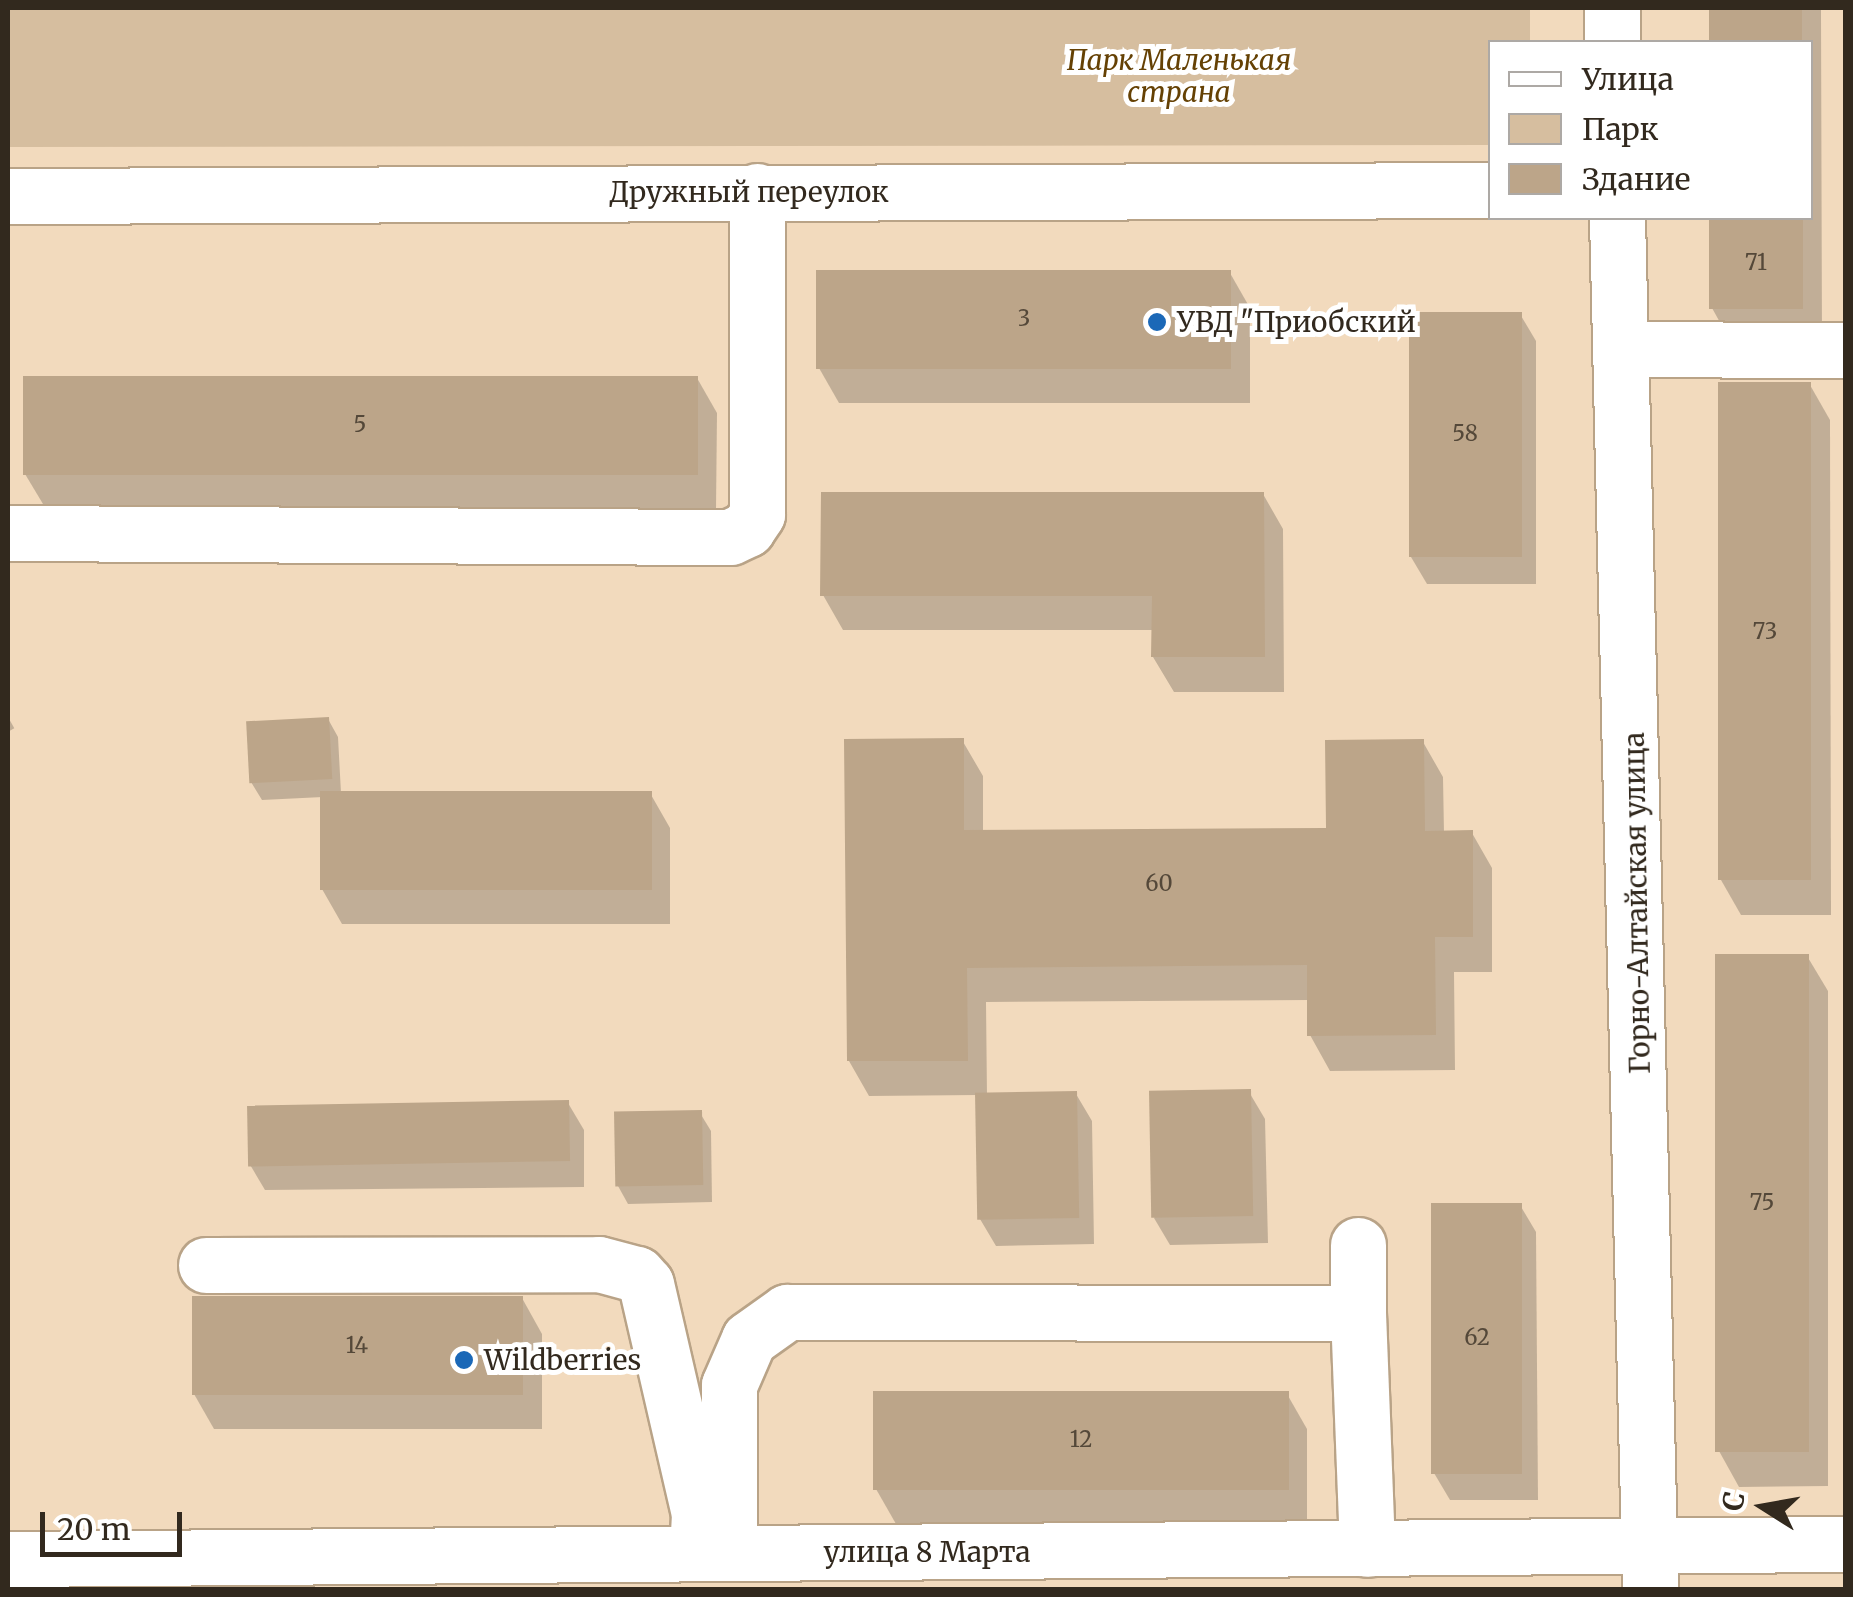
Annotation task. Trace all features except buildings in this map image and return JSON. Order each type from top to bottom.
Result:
[{"type":"street","points":[[1612,8],[1612,40]]},
{"type":"street","name":"Дружный переулок","points":[[8,196],[1488,190]]},
{"type":"street","points":[[8,533],[730,537],[757,514],[757,191]]},
{"type":"street","name":"Горно-Алтайская улица","points":[[1617,220],[1625,349],[1650,1568]]},
{"type":"street","points":[[1625,349],[1846,350]]},
{"type":"street","points":[[1358,1245],[1367,1548]]},
{"type":"street","points":[[206,1264],[598,1264],[637,1274],[646,1284],[708,1566]]},
{"type":"street","points":[[708,1566],[728,1385],[749,1339],[788,1312],[1358,1312]]},
{"type":"street","name":"улица 8 Марта","points":[[26,1569],[708,1566],[1367,1548],[1650,1568],[1846,1544]]},
{"type":"green space","name":"Парк Маленькая страна","points":[[8,8],[1530,8],[1530,40],[1488,40],[1488,145],[8,147]]},
{"type":"place","name":"УВД \"Приобский","points":[[1157,322]]},
{"type":"place","name":"Wildberries","points":[[464,1360]]}]
